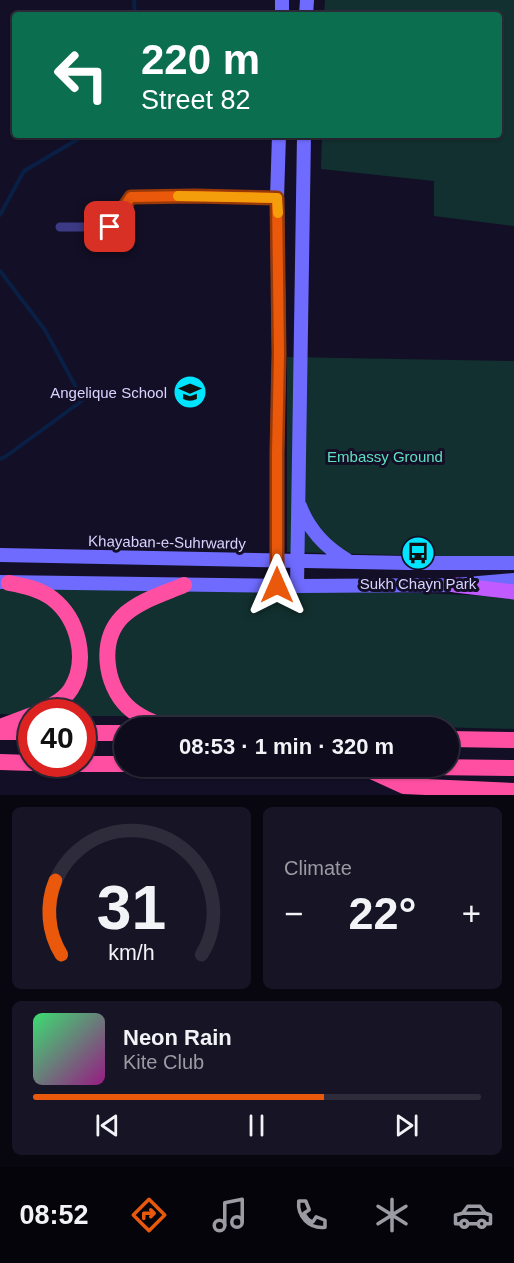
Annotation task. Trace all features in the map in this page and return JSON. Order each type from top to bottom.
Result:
[{"type":"highway","points":[[5,583],[24,585],[40,591],[65,611],[73,626],[80,657],[71,688],[61,699]]},
{"type":"highway","points":[[144,717],[128,706],[115,690],[108,670],[107,649],[113,629],[129,611],[184,585]]},
{"type":"highway","points":[[0,727],[18,720]]},
{"type":"highway","points":[[0,732],[18,732]]},
{"type":"highway","points":[[96,733],[114,733]]},
{"type":"highway","points":[[459,739],[514,740]]},
{"type":"highway","points":[[0,762],[18,763]]},
{"type":"highway","points":[[96,764],[114,764]]},
{"type":"highway","points":[[459,768],[514,768]]},
{"type":"highway","points":[[384,777],[404,786],[514,791]]},
{"type":"main road","points":[[277,585],[279,138]]},
{"type":"main road","points":[[297,586],[304,138]]},
{"type":"main road","points":[[298,501],[308,523],[322,543],[349,561]]},
{"type":"main road","name":"Khayaban-e-Suhrwardy","points":[[0,555],[514,563]]},
{"type":"main road","points":[[5,583],[297,586],[454,585],[514,580]]},
{"type":"main road","points":[[454,585],[514,592]]},
{"type":"street","points":[[60,228],[110,227],[131,197],[277,198]]},
{"type":"green space","points":[[325,0],[514,0],[514,226],[434,216],[434,181],[321,169],[322,138],[502,138],[502,12],[324,12]]},
{"type":"green space","name":"Embassy Ground","points":[[287,357],[514,361],[514,558],[287,552]]},
{"type":"green space","points":[[0,588],[417,593],[514,597],[514,729],[459,728],[459,717],[96,716],[96,699],[18,699],[18,715],[0,714]]},
{"type":"waterway","points":[[134,0],[135,12]]},
{"type":"waterway","points":[[0,215],[24,171],[80,138]]},
{"type":"waterway","points":[[0,271],[45,330],[83,400],[0,459]]},
{"type":"slow traffic","points":[[178,196],[277,198],[278,213]]},
{"type":"place","name":"Angelique School","points":[[190,392]]},
{"type":"place","name":"Sukh Chayn Park","points":[[418,553]]},
{"type":"route","points":[[110,227],[131,197],[277,198],[279,354],[277,585]]}]
